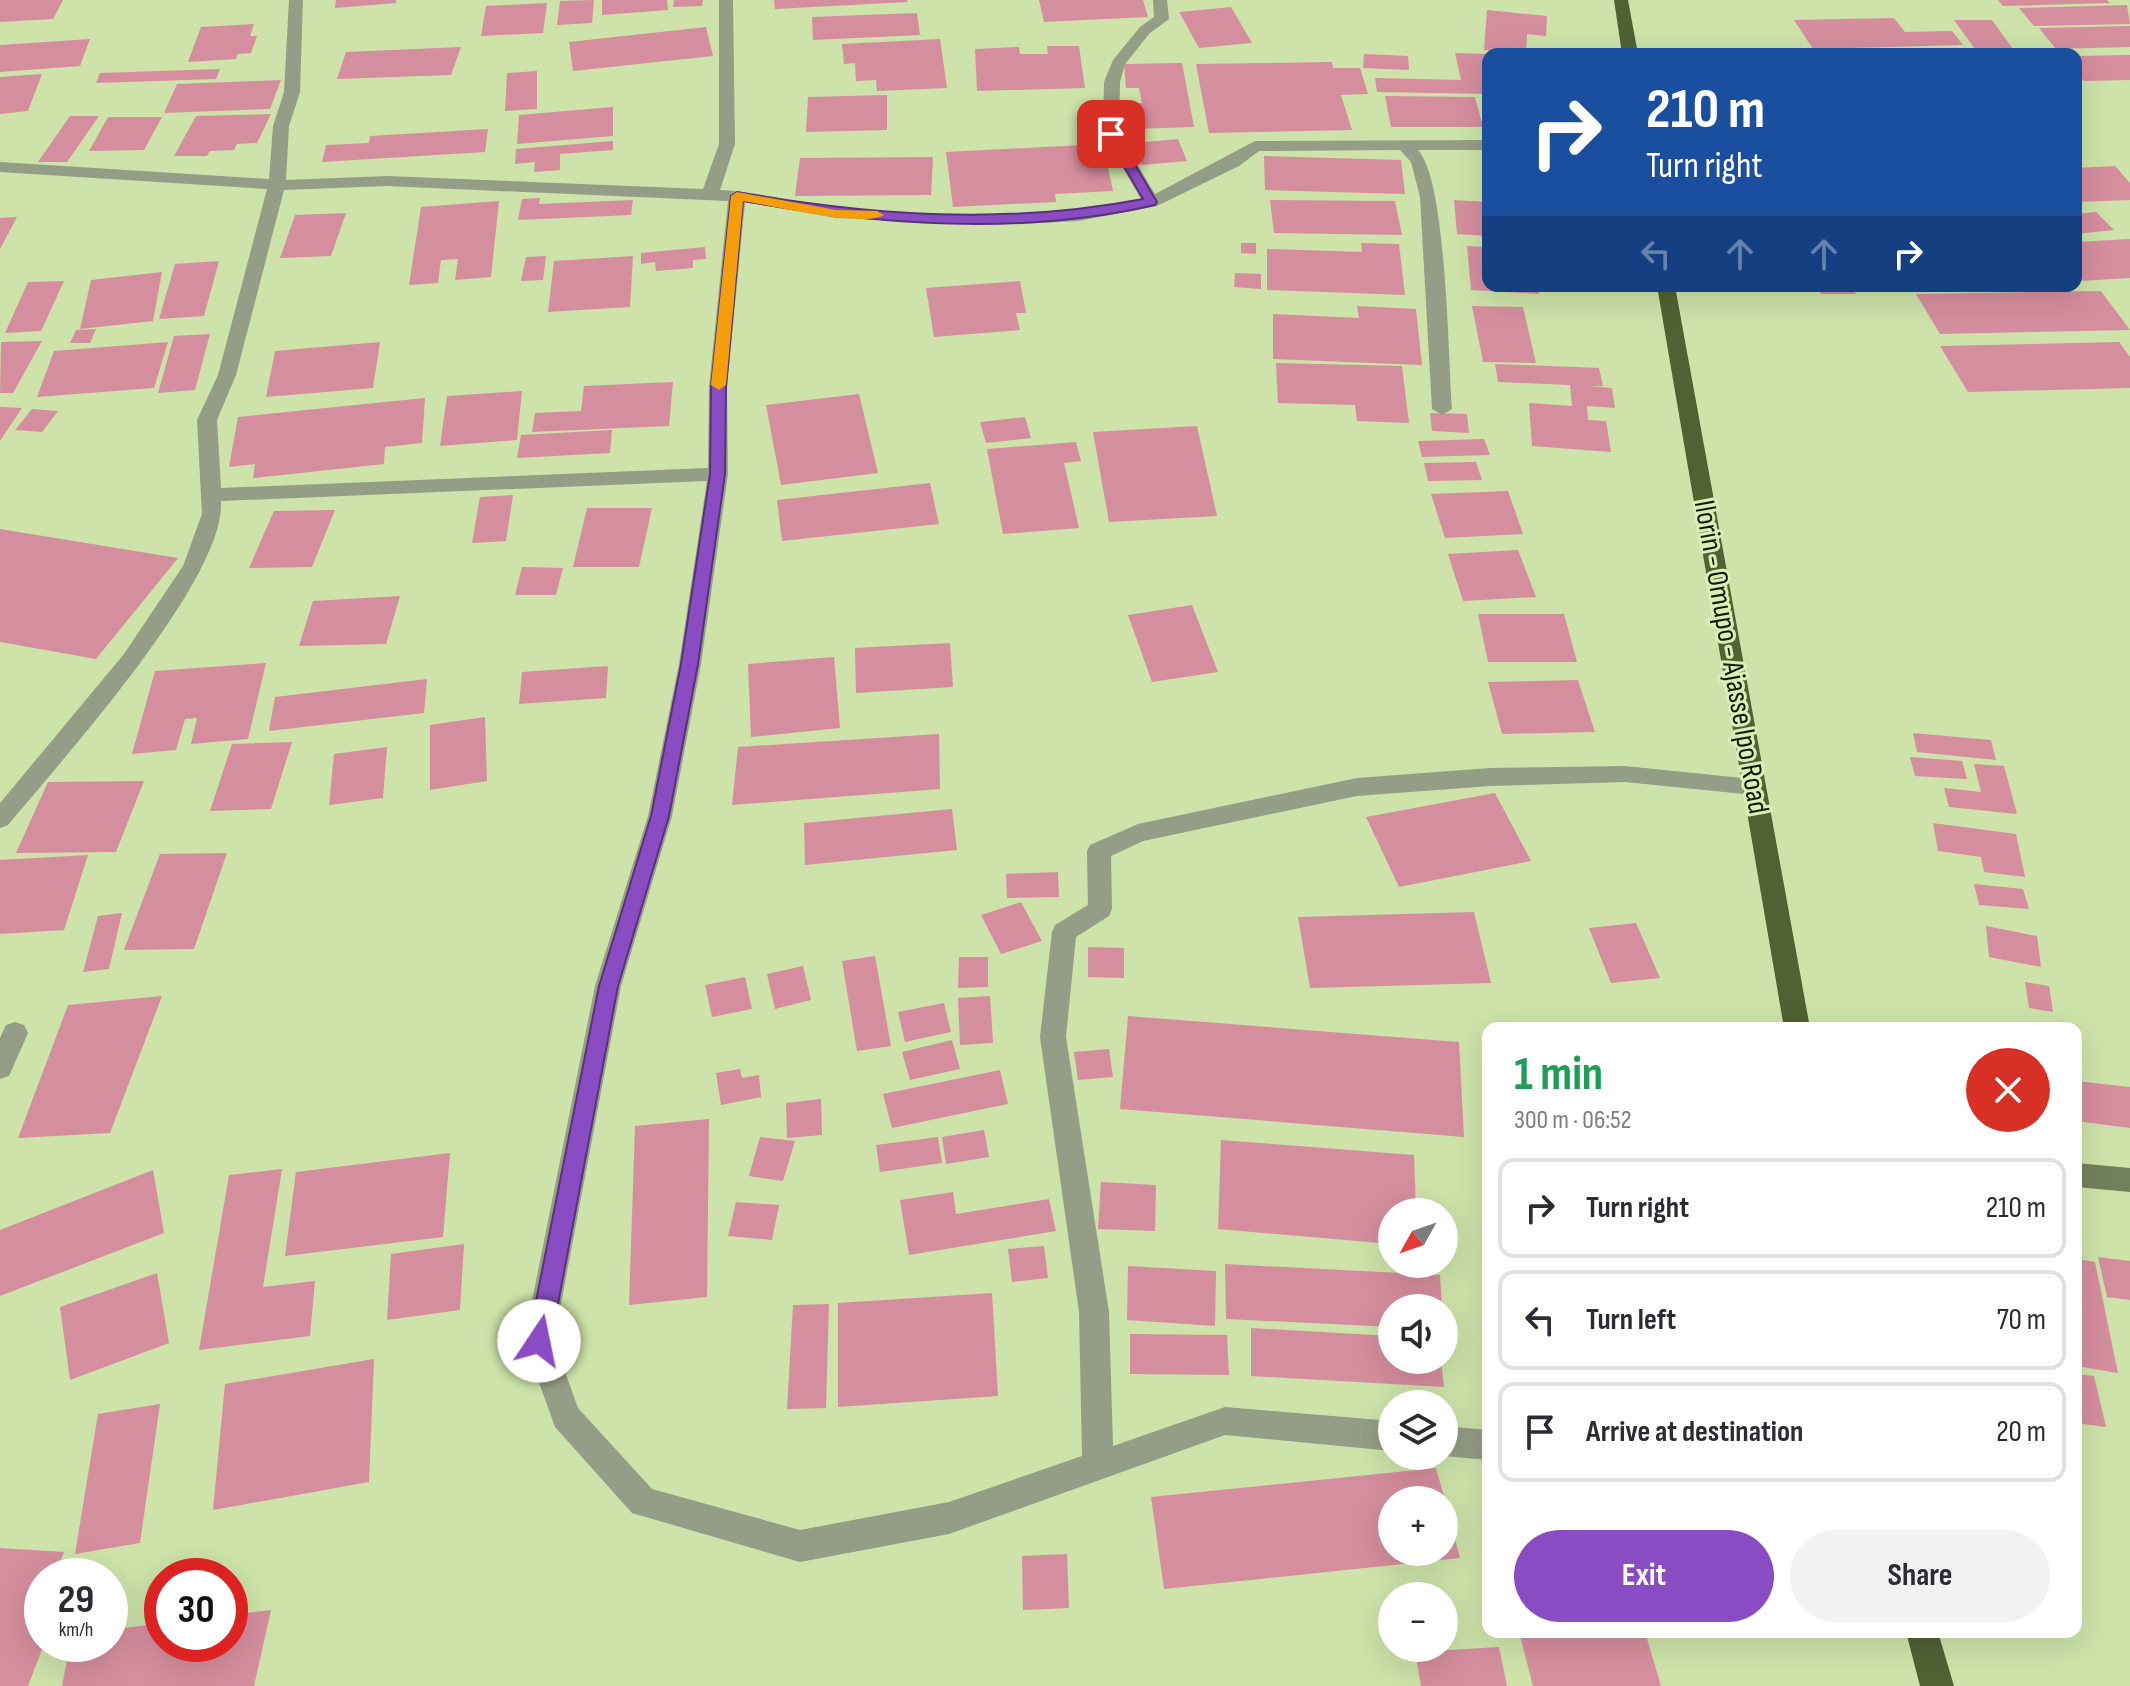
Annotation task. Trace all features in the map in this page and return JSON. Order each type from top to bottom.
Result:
[{"type":"highway","points":[[1621,0],[1629,48]]},
{"type":"highway","name":"Ilorin - Omupo - Ajasse Ipo Road","points":[[1667,292],[1796,1022]]},
{"type":"highway","points":[[1924,1638],[1937,1686]]},
{"type":"main road","points":[[2082,1176],[2130,1180]]},
{"type":"street","points":[[0,819],[132,659],[193,567],[212,514],[207,420],[227,375],[277,185],[281,126],[292,92],[296,0]]},
{"type":"street","points":[[710,195],[727,144],[726,0]]},
{"type":"street","points":[[1151,202],[1111,134],[1112,82],[1118,63],[1145,30],[1162,19],[1160,0]]},
{"type":"street","points":[[1402,143],[1419,161],[1428,197],[1442,409]]},
{"type":"street","points":[[0,167],[277,185],[387,181],[737,196],[836,213],[992,220],[1078,216],[1151,202],[1233,162],[1255,146],[1482,145]]},
{"type":"street","points":[[737,196],[718,387],[718,474],[690,664],[660,816],[608,986],[539,1341],[566,1417],[643,1502],[800,1546],[949,1518],[1225,1421],[1378,1435]]},
{"type":"street","points":[[213,495],[718,474]]},
{"type":"street","points":[[1098,1466],[1094,1312],[1053,1037],[1064,932],[1100,909],[1099,851],[1138,833],[1357,787],[1490,777],[1625,774],[1754,786]]},
{"type":"street","points":[[0,1068],[15,1033]]},
{"type":"street","points":[[1458,1442],[1482,1444]]},
{"type":"building","points":[[0,0],[63,0],[53,19],[0,22]]},
{"type":"building","points":[[336,0],[396,0],[396,3],[335,8]]},
{"type":"building","points":[[594,0],[592,23],[557,25],[560,1]]},
{"type":"building","points":[[602,0],[667,0],[668,10],[602,15]]},
{"type":"building","points":[[674,0],[703,0],[702,6],[673,7]]},
{"type":"building","points":[[774,0],[907,0],[908,2],[775,9]]},
{"type":"building","points":[[1039,0],[1143,0],[1148,17],[1044,22]]},
{"type":"building","points":[[1998,0],[2107,0],[2110,3],[2003,6]]},
{"type":"building","points":[[547,3],[543,33],[481,36],[486,6]]},
{"type":"building","points":[[2127,5],[2130,24],[2034,26],[2019,8]]},
{"type":"building","points":[[1231,7],[1252,43],[1199,48],[1179,12]]},
{"type":"building","points":[[1487,10],[1547,16],[1546,36],[1527,34],[1526,48],[1484,48]]},
{"type":"building","points":[[917,13],[920,35],[813,40],[812,17]]},
{"type":"building","points":[[1894,18],[1905,32],[1952,31],[1963,45],[1812,48],[1794,20]]},
{"type":"building","points":[[1954,20],[1992,20],[2012,48],[1974,48]]},
{"type":"building","points":[[254,24],[250,36],[257,36],[251,53],[238,54],[236,59],[188,62],[201,27]]},
{"type":"building","points":[[2130,26],[2130,47],[2055,48],[2039,28]]},
{"type":"building","points":[[706,27],[713,56],[573,71],[569,42]]},
{"type":"building","points":[[90,39],[80,66],[0,72],[0,45]]},
{"type":"building","points":[[940,39],[947,88],[877,91],[876,80],[856,81],[855,63],[844,64],[842,44]]},
{"type":"building","points":[[1047,46],[1079,46],[1085,88],[977,91],[975,49],[1019,47],[1020,54],[1048,54]]},
{"type":"building","points":[[461,47],[451,75],[337,79],[346,52]]},
{"type":"building","points":[[1455,53],[1482,54],[1482,94],[1377,92],[1375,78],[1461,80]]},
{"type":"building","points":[[1364,54],[1408,56],[1409,70],[1363,68]]},
{"type":"building","points":[[2130,55],[2130,80],[2084,81],[2082,56]]},
{"type":"building","points":[[1332,62],[1333,68],[1360,68],[1368,94],[1341,95],[1352,130],[1209,133],[1196,64]]},
{"type":"building","points":[[1182,63],[1194,127],[1133,129],[1129,103],[1142,103],[1139,88],[1126,88],[1124,64]]},
{"type":"building","points":[[220,69],[216,79],[96,83],[100,73]]},
{"type":"building","points":[[537,71],[537,109],[505,111],[507,73]]},
{"type":"building","points":[[42,74],[28,111],[0,114],[0,77]]},
{"type":"building","points":[[281,80],[270,109],[164,113],[177,84]]},
{"type":"building","points":[[887,95],[887,130],[806,132],[808,97]]},
{"type":"building","points":[[1385,96],[1475,97],[1482,123],[1482,127],[1391,127]]},
{"type":"building","points":[[613,107],[613,136],[517,144],[519,115]]},
{"type":"building","points":[[271,114],[257,143],[237,144],[234,150],[210,151],[207,156],[174,156],[196,116]]},
{"type":"building","points":[[70,116],[99,116],[67,162],[38,162]]},
{"type":"building","points":[[108,117],[162,117],[144,150],[89,151]]},
{"type":"building","points":[[488,129],[485,152],[322,162],[326,145],[369,143],[370,136]]},
{"type":"building","points":[[1178,139],[1187,161],[1142,165],[1134,143]]},
{"type":"building","points":[[613,141],[613,150],[560,154],[560,170],[534,172],[535,162],[515,164],[516,149]]},
{"type":"building","points":[[1103,144],[1113,191],[1055,194],[1056,202],[953,207],[946,152]]},
{"type":"building","points":[[1264,156],[1401,160],[1405,194],[1265,190]]},
{"type":"building","points":[[933,157],[931,195],[795,196],[800,158]]},
{"type":"building","points":[[2115,166],[2130,183],[2130,200],[2082,202],[2082,168]]},
{"type":"building","points":[[540,198],[539,204],[633,200],[631,215],[518,220],[522,199]]},
{"type":"building","points":[[1270,200],[1395,201],[1402,235],[1274,233]]},
{"type":"building","points":[[1454,200],[1482,202],[1482,236],[1457,234]]},
{"type":"building","points":[[499,201],[491,277],[455,280],[458,259],[441,260],[438,283],[409,285],[421,207]]},
{"type":"building","points":[[2096,212],[2114,230],[2082,233],[2082,213]]},
{"type":"building","points":[[346,213],[331,256],[280,258],[295,215]]},
{"type":"building","points":[[17,217],[0,249],[0,218]]},
{"type":"building","points":[[2130,239],[2130,278],[2082,281],[2082,242]]},
{"type":"building","points":[[1241,243],[1256,243],[1256,254],[1241,253]]},
{"type":"building","points":[[1361,243],[1399,244],[1405,295],[1267,290],[1267,249],[1362,252]]},
{"type":"building","points":[[1467,246],[1482,247],[1482,291],[1471,290]]},
{"type":"building","points":[[705,247],[706,259],[693,260],[693,268],[656,271],[655,262],[641,264],[641,253]]},
{"type":"building","points":[[546,256],[543,280],[521,281],[526,257]]},
{"type":"building","points":[[633,256],[630,307],[548,312],[554,261]]},
{"type":"building","points":[[219,261],[204,316],[159,319],[175,264]]},
{"type":"building","points":[[162,272],[153,321],[80,329],[91,280]]},
{"type":"building","points":[[1235,273],[1261,274],[1261,289],[1234,287]]},
{"type":"building","points":[[64,281],[41,331],[5,333],[28,282]]},
{"type":"building","points":[[1020,281],[1026,313],[1016,313],[1020,330],[934,337],[926,288]]},
{"type":"building","points":[[2101,291],[2130,330],[1940,334],[1916,294],[2082,292]]},
{"type":"building","points":[[1820,292],[1856,294],[1821,294]]},
{"type":"building","points":[[1357,306],[1416,309],[1422,365],[1273,359],[1273,314],[1359,318]]},
{"type":"building","points":[[1472,306],[1523,307],[1536,363],[1483,362]]},
{"type":"building","points":[[96,329],[90,343],[70,343],[76,330]]},
{"type":"building","points":[[210,334],[195,390],[158,393],[174,336]]},
{"type":"building","points":[[42,341],[13,393],[0,393],[1,342]]},
{"type":"building","points":[[168,342],[154,388],[37,397],[54,351]]},
{"type":"building","points":[[380,342],[373,388],[266,397],[275,351]]},
{"type":"building","points":[[2119,342],[2130,357],[2130,388],[1968,392],[1940,346]]},
{"type":"building","points":[[1276,363],[1402,366],[1409,423],[1357,421],[1355,405],[1278,403]]},
{"type":"building","points":[[1495,364],[1599,368],[1603,386],[1589,386],[1612,388],[1615,408],[1587,406],[1588,420],[1606,421],[1611,452],[1532,446],[1529,403],[1572,406],[1570,385],[1498,382]]},
{"type":"building","points":[[673,382],[669,426],[532,432],[535,413],[581,411],[584,386]]},
{"type":"building","points":[[522,391],[517,440],[440,446],[447,396]]},
{"type":"building","points":[[859,394],[878,473],[781,485],[766,405]]},
{"type":"building","points":[[425,398],[422,443],[385,447],[384,464],[253,478],[255,464],[229,467],[238,417]]},
{"type":"building","points":[[0,407],[22,408],[0,441]]},
{"type":"building","points":[[32,409],[58,411],[42,432],[15,430]]},
{"type":"building","points":[[1430,413],[1467,414],[1469,433],[1432,431]]},
{"type":"building","points":[[1025,417],[1031,438],[986,443],[980,422]]},
{"type":"building","points":[[1197,426],[1217,516],[1109,522],[1093,432]]},
{"type":"building","points":[[612,430],[610,453],[517,458],[521,435]]},
{"type":"building","points":[[1484,439],[1490,455],[1422,457],[1418,441]]},
{"type":"building","points":[[1076,442],[1081,461],[1064,463],[1079,528],[1003,534],[987,449]]},
{"type":"building","points":[[1476,462],[1482,480],[1428,481],[1424,463]]},
{"type":"building","points":[[930,483],[939,524],[782,541],[777,500]]},
{"type":"building","points":[[1508,491],[1523,534],[1445,538],[1431,494]]},
{"type":"building","points":[[513,495],[506,541],[472,543],[480,497]]},
{"type":"building","points":[[587,508],[652,508],[639,567],[573,567]]},
{"type":"building","points":[[335,510],[312,567],[249,568],[274,511]]},
{"type":"building","points":[[0,529],[178,558],[96,659],[0,642]]},
{"type":"building","points":[[1518,550],[1536,597],[1463,601],[1448,554]]},
{"type":"building","points":[[522,567],[563,568],[556,595],[515,595]]},
{"type":"building","points":[[400,596],[386,644],[299,646],[313,601]]},
{"type":"building","points":[[1192,605],[1218,672],[1152,682],[1128,615]]},
{"type":"building","points":[[1478,614],[1564,614],[1577,662],[1488,662]]},
{"type":"building","points":[[950,643],[953,687],[856,693],[855,648]]},
{"type":"building","points":[[834,657],[840,728],[751,737],[748,664]]},
{"type":"building","points":[[266,663],[248,739],[191,744],[197,718],[185,719],[176,750],[132,754],[155,671]]},
{"type":"building","points":[[608,666],[606,698],[519,704],[522,672]]},
{"type":"building","points":[[427,679],[424,713],[269,731],[275,697]]},
{"type":"building","points":[[1578,680],[1595,732],[1502,734],[1488,682]]},
{"type":"building","points":[[485,717],[487,781],[430,790],[430,725]]},
{"type":"building","points":[[1913,733],[1991,740],[1996,760],[1917,752]]},
{"type":"building","points":[[939,734],[940,789],[732,805],[738,747]]},
{"type":"building","points":[[292,742],[271,809],[210,811],[232,744]]},
{"type":"building","points":[[387,747],[383,798],[329,805],[334,754]]},
{"type":"building","points":[[1910,757],[1962,761],[1967,779],[1915,776]]},
{"type":"building","points":[[1974,764],[2004,766],[2017,814],[1949,807],[1944,788],[1981,792]]},
{"type":"building","points":[[144,781],[116,852],[16,853],[48,782]]},
{"type":"building","points":[[1495,793],[1531,861],[1399,887],[1366,817]]},
{"type":"building","points":[[952,809],[957,850],[805,865],[804,823]]},
{"type":"building","points":[[1933,823],[2016,834],[2025,877],[1984,872],[1981,857],[1938,851]]},
{"type":"building","points":[[227,853],[194,949],[124,950],[160,854]]},
{"type":"building","points":[[88,855],[64,930],[0,934],[0,860]]},
{"type":"building","points":[[1058,872],[1059,897],[1007,898],[1006,874]]},
{"type":"building","points":[[1974,884],[2023,889],[2029,909],[1979,905]]},
{"type":"building","points":[[1021,902],[1042,941],[1001,954],[981,915]]},
{"type":"building","points":[[1474,912],[1491,983],[1310,988],[1298,917]]},
{"type":"building","points":[[122,913],[109,969],[83,972],[98,916]]},
{"type":"building","points":[[1636,923],[1660,978],[1611,983],[1589,928]]},
{"type":"building","points":[[1986,926],[2037,936],[2041,967],[1989,957]]},
{"type":"building","points":[[1088,947],[1124,948],[1124,978],[1088,977]]},
{"type":"building","points":[[875,956],[891,1046],[857,1051],[842,961]]},
{"type":"building","points":[[959,957],[988,957],[988,987],[958,988]]},
{"type":"building","points":[[803,966],[811,1000],[775,1009],[767,974]]},
{"type":"building","points":[[745,977],[752,1009],[712,1017],[705,985]]},
{"type":"building","points":[[2025,982],[2049,986],[2053,1012],[2029,1008]]},
{"type":"building","points":[[162,996],[110,1133],[18,1138],[68,1005]]},
{"type":"building","points":[[990,996],[993,1043],[960,1045],[958,998]]},
{"type":"building","points":[[944,1003],[951,1032],[905,1042],[898,1012]]},
{"type":"building","points":[[1128,1016],[1459,1042],[1464,1137],[1120,1109]]},
{"type":"building","points":[[952,1040],[960,1069],[910,1080],[902,1052]]},
{"type":"building","points":[[1109,1049],[1113,1077],[1078,1080],[1074,1052]]},
{"type":"building","points":[[740,1069],[742,1078],[759,1075],[761,1097],[721,1105],[716,1073]]},
{"type":"building","points":[[1000,1070],[1008,1104],[892,1128],[883,1094]]},
{"type":"building","points":[[2082,1082],[2130,1087],[2130,1128],[2082,1122]]},
{"type":"building","points":[[821,1099],[822,1135],[787,1138],[786,1103]]},
{"type":"building","points":[[709,1119],[707,1297],[629,1305],[635,1126]]},
{"type":"building","points":[[984,1130],[989,1157],[946,1164],[942,1137]]},
{"type":"building","points":[[760,1137],[795,1141],[783,1181],[749,1176]]},
{"type":"building","points":[[938,1137],[942,1163],[880,1172],[876,1145]]},
{"type":"building","points":[[1221,1140],[1414,1155],[1416,1198],[1378,1198],[1378,1243],[1218,1229]]},
{"type":"building","points":[[450,1153],[443,1237],[285,1256],[296,1172]]},
{"type":"building","points":[[282,1169],[263,1287],[315,1281],[310,1336],[199,1350],[229,1175]]},
{"type":"building","points":[[153,1170],[164,1233],[0,1296],[0,1230]]},
{"type":"building","points":[[1101,1182],[1156,1185],[1155,1231],[1098,1229]]},
{"type":"building","points":[[953,1192],[956,1214],[1049,1199],[1056,1231],[909,1255],[900,1200]]},
{"type":"building","points":[[736,1202],[779,1205],[772,1240],[728,1236]]},
{"type":"building","points":[[464,1244],[460,1310],[387,1320],[391,1254]]},
{"type":"building","points":[[1044,1246],[1048,1278],[1012,1282],[1008,1249]]},
{"type":"building","points":[[2098,1257],[2130,1261],[2130,1300],[2107,1297]]},
{"type":"building","points":[[2082,1260],[2095,1262],[2118,1373],[2082,1367]]},
{"type":"building","points":[[1225,1264],[1378,1272],[1378,1278],[1440,1278],[1441,1294],[1378,1294],[1378,1326],[1226,1319]]},
{"type":"building","points":[[1128,1266],[1216,1271],[1215,1326],[1127,1320]]},
{"type":"building","points":[[157,1273],[169,1343],[70,1380],[60,1307]]},
{"type":"building","points":[[992,1293],[998,1396],[838,1407],[838,1303]]},
{"type":"building","points":[[829,1304],[826,1408],[787,1409],[793,1305]]},
{"type":"building","points":[[1251,1328],[1378,1335],[1378,1374],[1443,1374],[1444,1387],[1251,1376]]},
{"type":"building","points":[[1130,1334],[1227,1335],[1229,1375],[1130,1374]]},
{"type":"building","points":[[374,1359],[369,1482],[213,1510],[225,1384]]},
{"type":"building","points":[[2082,1375],[2094,1376],[2106,1427],[2082,1424]]},
{"type":"building","points":[[160,1404],[140,1543],[75,1554],[98,1414]]},
{"type":"building","points":[[1416,1470],[1437,1470],[1441,1486],[1378,1486],[1378,1566],[1384,1566],[1164,1589],[1151,1497]]},
{"type":"building","points":[[0,1548],[64,1552],[62,1558],[24,1558],[24,1662],[37,1662],[28,1686],[0,1686]]},
{"type":"building","points":[[1067,1554],[1069,1608],[1023,1610],[1022,1556]]},
{"type":"building","points":[[271,1610],[254,1686],[62,1686],[67,1662],[128,1662],[128,1628],[144,1625],[144,1662],[248,1662],[248,1613]]},
{"type":"building","points":[[1521,1638],[1647,1638],[1661,1686],[1533,1686]]},
{"type":"building","points":[[1499,1647],[1507,1686],[1421,1686],[1417,1662],[1458,1662],[1458,1649]]},
{"type":"slow traffic","points":[[719,385],[737,196],[836,213],[877,215]]},
{"type":"route","points":[[539,1341],[608,986],[660,816],[690,664],[718,474],[718,387],[737,196],[836,213],[992,220],[1078,216],[1151,202],[1111,134]]}]
